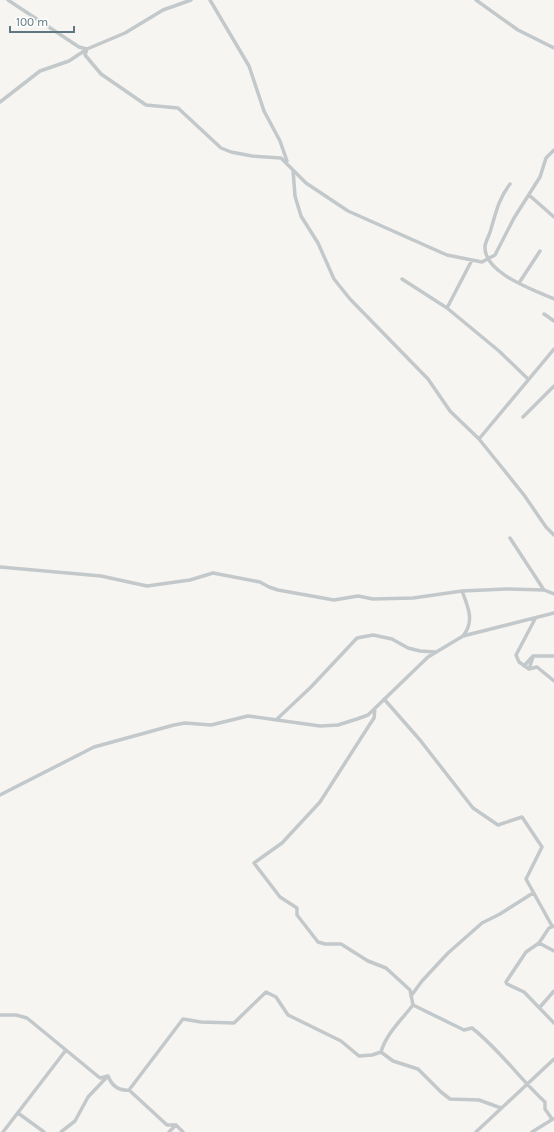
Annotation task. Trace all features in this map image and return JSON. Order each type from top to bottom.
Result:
[{"type":"street","points":[[8,0],[78,47],[86,49]]},
{"type":"street","points":[[0,102],[40,71],[69,60],[86,49],[125,33],[163,10],[191,0]]},
{"type":"street","points":[[210,0],[249,66],[264,111],[280,141],[287,162]]},
{"type":"street","points":[[476,0],[518,30],[554,48]]},
{"type":"street","points":[[86,49],[84,55],[101,74],[111,82],[146,105],[178,108],[221,148],[231,152],[252,156],[279,157],[287,162],[306,183],[348,211],[446,255],[482,262],[495,255],[514,218],[540,177],[546,158],[554,150]]},
{"type":"street","points":[[293,169],[295,196],[301,216],[318,243],[334,279],[350,299],[428,379],[450,411],[479,439],[524,495],[546,527],[554,535]]},
{"type":"street","points":[[510,184],[502,194],[485,246],[488,258],[503,274],[554,300]]},
{"type":"street","points":[[529,195],[554,217]]},
{"type":"street","points":[[519,283],[540,252]]},
{"type":"street","points":[[447,308],[472,260]]},
{"type":"street","points":[[402,279],[447,308],[499,351],[528,379]]},
{"type":"street","points":[[544,314],[554,321]]},
{"type":"street","points":[[479,439],[554,350]]},
{"type":"street","points":[[522,417],[554,386]]},
{"type":"street","points":[[510,538],[544,590]]},
{"type":"street","points":[[0,567],[101,576],[147,586],[190,580],[213,573],[260,582],[278,590],[334,600],[358,596],[373,599],[413,598],[462,591],[544,590],[554,594]]},
{"type":"street","points":[[462,591],[470,613],[468,630],[463,636]]},
{"type":"street","points":[[0,795],[94,747],[185,723],[211,725],[248,716],[320,726],[338,725],[364,717],[435,652],[463,636],[554,613]]},
{"type":"street","points":[[535,619],[516,655],[524,666],[529,669],[537,667],[554,681]]},
{"type":"street","points":[[276,720],[311,688],[357,638],[373,635],[392,639],[408,648],[420,652],[435,652]]},
{"type":"street","points":[[524,666],[533,656],[554,656]]},
{"type":"street","points":[[529,669],[533,656]]},
{"type":"street","points":[[384,699],[420,740],[473,808],[498,825],[522,817],[542,846],[526,879],[553,926],[539,943],[526,952],[506,982],[507,984],[524,992],[554,1023]]},
{"type":"street","points":[[375,708],[374,718],[320,802],[282,843],[254,863],[280,897],[297,908],[297,915],[318,942],[325,944],[341,944],[368,961],[386,968],[410,990],[413,1004],[464,1030],[472,1028],[502,1056],[526,1085],[545,1102],[546,1109],[553,1119],[532,1132]]},
{"type":"street","points":[[411,996],[422,981],[448,953],[482,923],[500,914],[533,893]]},
{"type":"street","points":[[539,943],[554,951]]},
{"type":"street","points":[[540,1007],[554,991]]},
{"type":"street","points":[[129,1090],[183,1019],[201,1022],[234,1023],[266,992],[276,997],[288,1015],[341,1041],[358,1056],[372,1055],[381,1052]]},
{"type":"street","points":[[381,1052],[384,1040],[391,1034],[413,1004]]},
{"type":"street","points":[[0,1015],[24,1017],[89,1067],[100,1078],[108,1076]]},
{"type":"street","points":[[3,1132],[66,1050]]},
{"type":"street","points":[[381,1052],[393,1061],[418,1069],[450,1099],[479,1100],[501,1108]]},
{"type":"street","points":[[476,1132],[554,1060]]},
{"type":"street","points":[[108,1076],[111,1084],[121,1090],[129,1090],[167,1125],[176,1125],[183,1132]]},
{"type":"street","points":[[61,1132],[75,1121],[88,1098],[108,1076]]},
{"type":"street","points":[[18,1113],[44,1132]]},
{"type":"street","points":[[170,1132],[176,1125]]}]
